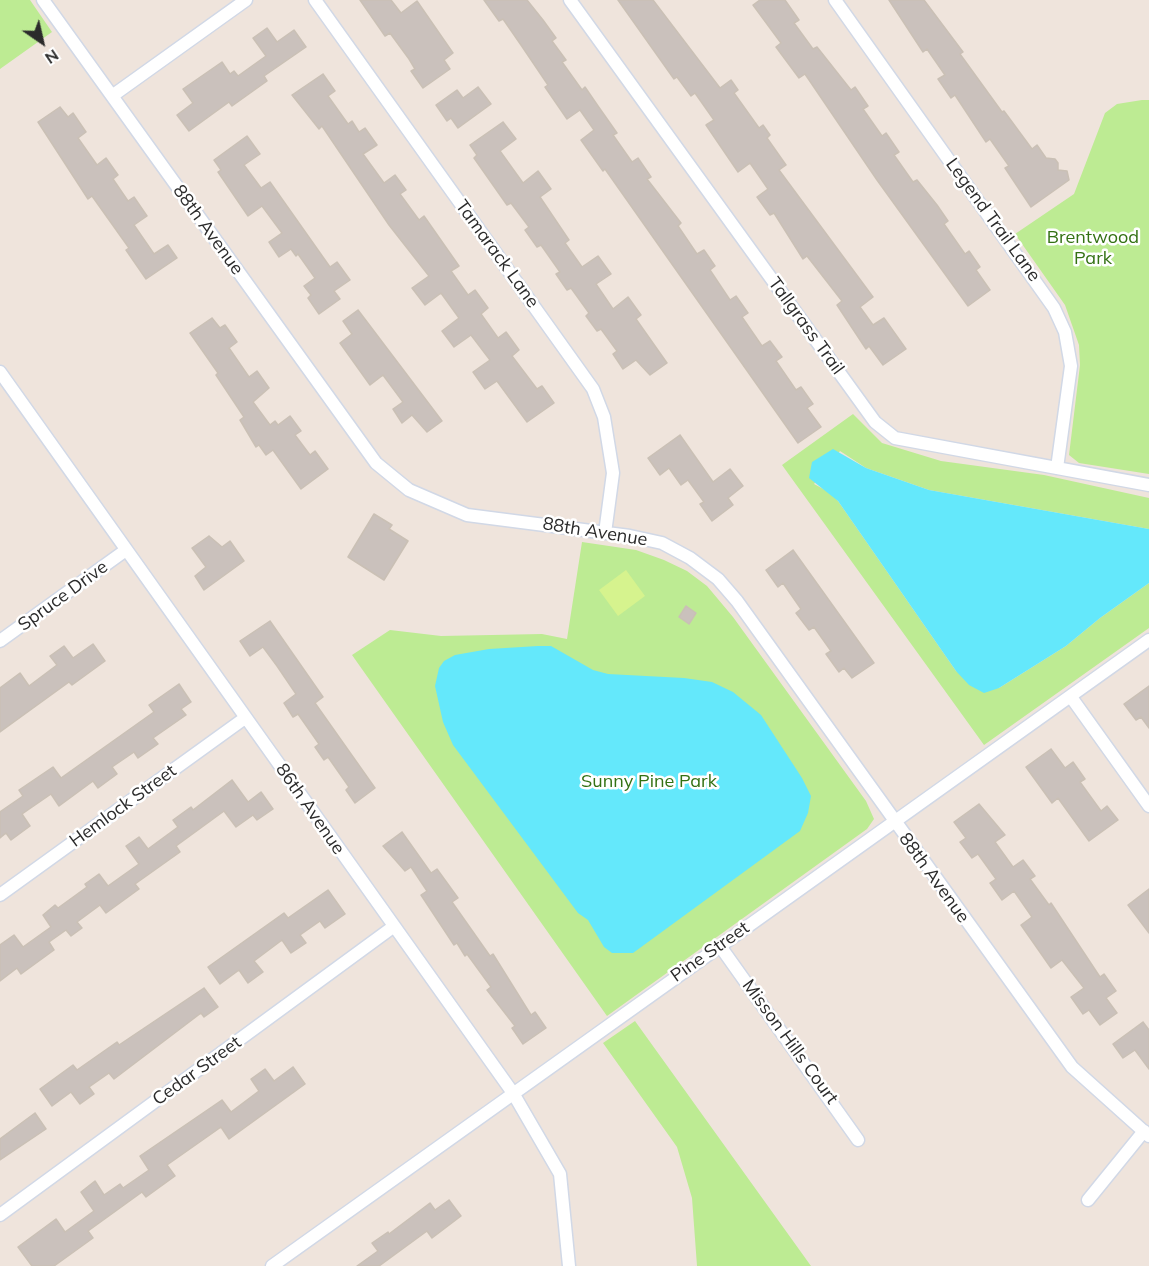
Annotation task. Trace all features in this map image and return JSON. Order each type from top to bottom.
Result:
[{"type":"street","name":"88th Avenue","points":[[43,0],[363,447],[391,476],[423,498],[467,515],[662,543],[690,558],[718,579],[737,601],[1072,1067],[1146,1133]]},
{"type":"street","points":[[112,96],[246,0]]},
{"type":"street","name":"Tamarack Lane","points":[[315,0],[593,389],[604,417],[613,473],[605,533]]},
{"type":"street","name":"Tallgrass Trail","points":[[570,0],[875,422],[895,438],[1149,485]]},
{"type":"street","name":"Legend Trail Lane","points":[[835,0],[1054,308],[1065,332],[1071,366],[1057,468]]},
{"type":"street","name":"86th Avenue","points":[[0,372],[393,927],[513,1092],[560,1174],[569,1266]]},
{"type":"street","name":"Spruce Drive","points":[[0,641],[126,550]]},
{"type":"street","name":"Pine Street","points":[[272,1266],[1149,640]]},
{"type":"street","points":[[1071,696],[1149,806]]},
{"type":"street","name":"Hemlock Street","points":[[0,894],[245,718]]},
{"type":"street","name":"Cedar Street","points":[[0,1215],[393,927]]},
{"type":"street","name":"Misson Hills Court","points":[[720,946],[858,1140]]},
{"type":"street","points":[[1088,1200],[1146,1133]]},
{"type":"green space","points":[[0,0],[30,0],[52,32],[0,69]]},
{"type":"green space","name":"Brentwood Park","points":[[1149,100],[1149,474],[1079,463],[1069,455],[1080,365],[1079,345],[1065,305],[1015,234],[1074,194],[1105,113],[1117,104]]},
{"type":"green space","points":[[853,414],[882,443],[941,461],[1044,475],[1149,498],[1149,529],[929,490],[866,468],[840,451],[814,484],[831,493],[838,501],[956,671],[999,688],[1066,646],[1149,583],[1149,628],[984,745],[782,465]]},
{"type":"green space","name":"Sunny Pine Park","points":[[582,542],[636,550],[687,571],[707,586],[733,617],[866,801],[874,819],[867,829],[607,1016],[352,655],[390,630],[441,636],[542,634],[567,639]]},
{"type":"green space","points":[[626,570],[645,596],[618,616],[599,590]]},
{"type":"green space","points":[[635,1021],[811,1266],[697,1266],[692,1198],[677,1147],[603,1043]]},
{"type":"water","points":[[833,449],[866,468],[929,490],[1149,529],[1149,583],[1066,646],[999,688],[984,693],[969,685],[956,671],[838,501],[809,478],[812,462]]},
{"type":"water","points":[[551,646],[593,670],[608,674],[684,678],[712,682],[733,692],[761,715],[811,796],[808,813],[800,831],[633,953],[612,953],[604,947],[588,920],[578,913],[453,745],[443,722],[435,686],[439,668],[444,661],[455,655],[489,649]]},
{"type":"building","points":[[360,0],[391,0],[401,13],[417,1],[453,53],[444,60],[450,69],[423,88],[411,71],[415,69],[409,59],[390,33],[385,36]]},
{"type":"building","points":[[484,0],[527,0],[543,20],[556,38],[552,41],[566,60],[562,62],[582,90],[585,87],[617,133],[613,135],[632,162],[638,158],[651,177],[647,179],[681,223],[678,226],[697,254],[704,250],[715,266],[710,270],[730,300],[736,296],[748,313],[742,317],[762,346],[770,341],[782,357],[776,361],[796,390],[801,387],[813,404],[807,408],[821,427],[798,443],[605,169],[603,171],[581,140],[594,130],[580,110],[567,119],[545,87],[548,85],[503,19],[499,21]]},
{"type":"building","points":[[618,0],[653,0],[720,88],[731,80],[738,90],[734,93],[759,128],[763,125],[770,135],[767,138],[786,165],[779,170],[873,297],[860,307],[873,325],[884,318],[906,349],[883,365],[869,346],[866,349],[837,305],[842,301],[807,256],[803,259],[774,213],[770,215],[757,197],[768,189],[750,163],[738,172],[706,125],[714,120],[695,93],[691,96],[677,77],[674,79]]},
{"type":"building","points":[[760,0],[785,0],[799,20],[794,23],[813,49],[817,47],[851,90],[855,87],[868,106],[863,109],[882,136],[886,133],[899,152],[894,155],[913,182],[917,180],[937,205],[948,221],[944,224],[965,254],[969,251],[980,267],[976,270],[990,290],[968,306],[877,180],[805,74],[799,78],[776,47],[781,43],[753,5]]},
{"type":"building","points":[[889,0],[924,0],[963,52],[960,54],[1002,112],[1004,111],[1032,149],[1037,145],[1046,158],[1055,159],[1058,163],[1058,170],[1067,171],[1069,180],[1031,207],[1005,168],[1009,166],[990,139],[986,142],[955,95],[951,98],[938,79],[945,75],[927,49],[923,52]]},
{"type":"building","points":[[267,28],[277,42],[294,30],[306,47],[264,76],[267,81],[232,106],[229,102],[189,131],[177,115],[193,103],[183,89],[222,62],[230,74],[234,71],[238,76],[266,56],[253,38]]},
{"type":"building","points":[[323,74],[335,91],[328,96],[348,124],[352,121],[359,132],[365,128],[377,145],[363,154],[384,183],[395,175],[406,190],[400,194],[419,220],[424,216],[459,266],[451,271],[468,295],[475,290],[488,308],[481,314],[498,338],[506,332],[519,350],[512,356],[537,389],[542,386],[554,403],[527,422],[497,381],[485,389],[473,372],[490,360],[471,335],[454,347],[442,331],[459,318],[441,293],[425,305],[412,288],[429,276],[389,225],[322,126],[319,129],[292,95]]},
{"type":"building","points":[[478,87],[491,104],[458,128],[451,118],[447,121],[436,105],[457,90],[463,98]]},
{"type":"building","points":[[60,107],[68,117],[73,113],[86,132],[78,138],[97,165],[106,158],[118,175],[113,179],[128,201],[134,197],[147,216],[134,225],[154,254],[168,245],[177,258],[146,279],[126,250],[129,248],[92,196],[88,199],[38,122]]},
{"type":"building","points":[[503,122],[516,139],[500,151],[523,183],[538,171],[551,189],[540,197],[569,240],[565,243],[582,267],[598,256],[611,274],[596,284],[613,309],[628,297],[641,315],[636,319],[667,363],[650,375],[636,360],[623,369],[613,354],[617,351],[601,329],[597,331],[586,316],[589,313],[571,288],[567,290],[556,274],[560,272],[541,245],[537,247],[525,230],[529,227],[511,203],[507,205],[474,158],[477,155],[470,145]]},
{"type":"building","points":[[247,136],[260,154],[244,165],[261,188],[270,182],[330,267],[337,262],[350,280],[334,291],[340,299],[319,314],[308,298],[311,295],[304,286],[315,278],[298,254],[296,256],[291,249],[279,257],[269,242],[282,233],[262,206],[248,216],[218,172],[221,170],[214,160]]},
{"type":"building","points":[[358,310],[442,421],[427,432],[412,415],[402,423],[393,409],[403,402],[383,375],[370,385],[340,343],[352,334],[343,321]]},
{"type":"building","points":[[212,318],[220,328],[225,325],[237,342],[229,348],[249,377],[257,371],[269,388],[253,402],[270,425],[275,421],[278,425],[290,416],[301,431],[295,435],[310,455],[315,451],[328,469],[301,489],[273,450],[266,455],[259,445],[256,447],[240,420],[244,417],[216,375],[218,373],[190,333]]},
{"type":"building","points":[[680,435],[713,482],[730,469],[743,486],[728,498],[733,505],[712,521],[700,504],[704,502],[688,480],[681,485],[669,468],[660,475],[648,458]]},
{"type":"building","points":[[374,514],[392,525],[389,529],[408,541],[384,580],[348,557]]},
{"type":"building","points":[[209,536],[222,547],[230,541],[244,561],[204,590],[195,576],[206,567],[192,548]]},
{"type":"building","points":[[793,550],[874,663],[852,678],[844,668],[839,672],[826,654],[831,651],[814,627],[809,630],[796,613],[801,609],[783,583],[778,587],[766,570]]},
{"type":"building","points":[[686,606],[696,613],[689,624],[679,617]]},
{"type":"building","points":[[270,621],[323,697],[315,703],[375,788],[355,803],[346,790],[349,787],[328,757],[324,760],[315,747],[319,744],[298,714],[293,717],[284,703],[296,694],[277,666],[263,647],[250,656],[240,641]]},
{"type":"building","points":[[93,644],[105,661],[72,685],[69,682],[0,732],[0,688],[20,673],[29,686],[57,665],[50,656],[64,646],[73,658]]},
{"type":"building","points":[[179,684],[191,702],[181,709],[186,715],[153,738],[158,744],[138,758],[134,752],[112,767],[117,774],[98,788],[93,781],[59,806],[51,794],[22,814],[30,826],[11,840],[6,833],[0,838],[0,812],[23,796],[19,790],[53,767],[61,778],[154,712],[149,705]]},
{"type":"building","points":[[1149,686],[1149,728],[1141,717],[1136,720],[1124,704]]},
{"type":"building","points":[[1051,749],[1065,768],[1073,762],[1085,779],[1080,782],[1101,811],[1107,806],[1118,820],[1089,841],[1058,798],[1052,803],[1026,767]]},
{"type":"building","points":[[232,780],[248,802],[261,792],[273,809],[257,820],[253,815],[236,827],[224,811],[176,846],[180,852],[135,884],[139,889],[106,913],[100,905],[77,922],[82,928],[71,936],[66,930],[49,942],[54,950],[21,974],[17,968],[0,981],[0,945],[14,935],[23,947],[51,927],[43,915],[55,905],[58,908],[87,887],[85,884],[99,874],[108,886],[139,864],[126,846],[139,837],[148,849],[178,827],[173,820],[191,807],[193,810]]},
{"type":"building","points":[[979,804],[1005,835],[995,842],[1013,867],[1023,860],[1035,876],[1030,879],[1049,905],[1051,903],[1100,977],[1104,974],[1116,991],[1106,998],[1117,1013],[1100,1025],[1089,1010],[1083,1014],[1071,997],[1084,988],[1062,960],[1051,968],[1021,925],[1032,917],[1014,891],[1002,900],[990,883],[996,879],[978,854],[972,858],[960,842],[966,838],[954,822]]},
{"type":"building","points":[[402,832],[431,873],[437,869],[458,898],[452,902],[490,956],[493,954],[531,1015],[535,1012],[546,1028],[523,1044],[512,1028],[515,1026],[487,990],[491,987],[467,954],[465,956],[457,943],[454,945],[421,895],[427,891],[411,867],[405,871],[383,846]]},
{"type":"building","points":[[1149,889],[1149,933],[1128,905]]},
{"type":"building","points":[[328,890],[345,914],[325,928],[320,921],[300,935],[306,943],[291,953],[282,940],[254,961],[263,972],[248,983],[239,970],[220,984],[208,967],[284,913],[288,918]]},
{"type":"building","points":[[204,988],[218,1007],[204,1017],[201,1013],[114,1079],[109,1073],[89,1087],[94,1094],[80,1104],[71,1092],[52,1106],[40,1089],[73,1065],[77,1070],[117,1042],[119,1045]]},
{"type":"building","points":[[1143,1022],[1149,1030],[1149,1069],[1135,1050],[1123,1058],[1113,1044]]},
{"type":"building","points":[[293,1067],[305,1084],[229,1139],[221,1127],[167,1165],[175,1176],[146,1197],[142,1192],[88,1231],[93,1238],[54,1266],[32,1266],[18,1247],[56,1219],[65,1232],[94,1211],[81,1192],[95,1181],[104,1195],[120,1184],[123,1188],[149,1170],[140,1156],[222,1100],[231,1112],[259,1091],[251,1079],[265,1069],[274,1081]]},
{"type":"building","points":[[35,1113],[46,1129],[0,1160],[0,1139]]},
{"type":"building","points":[[449,1200],[461,1216],[432,1238],[427,1231],[379,1266],[357,1266],[378,1251],[372,1243],[388,1232],[389,1234],[430,1203],[435,1210]]}]
